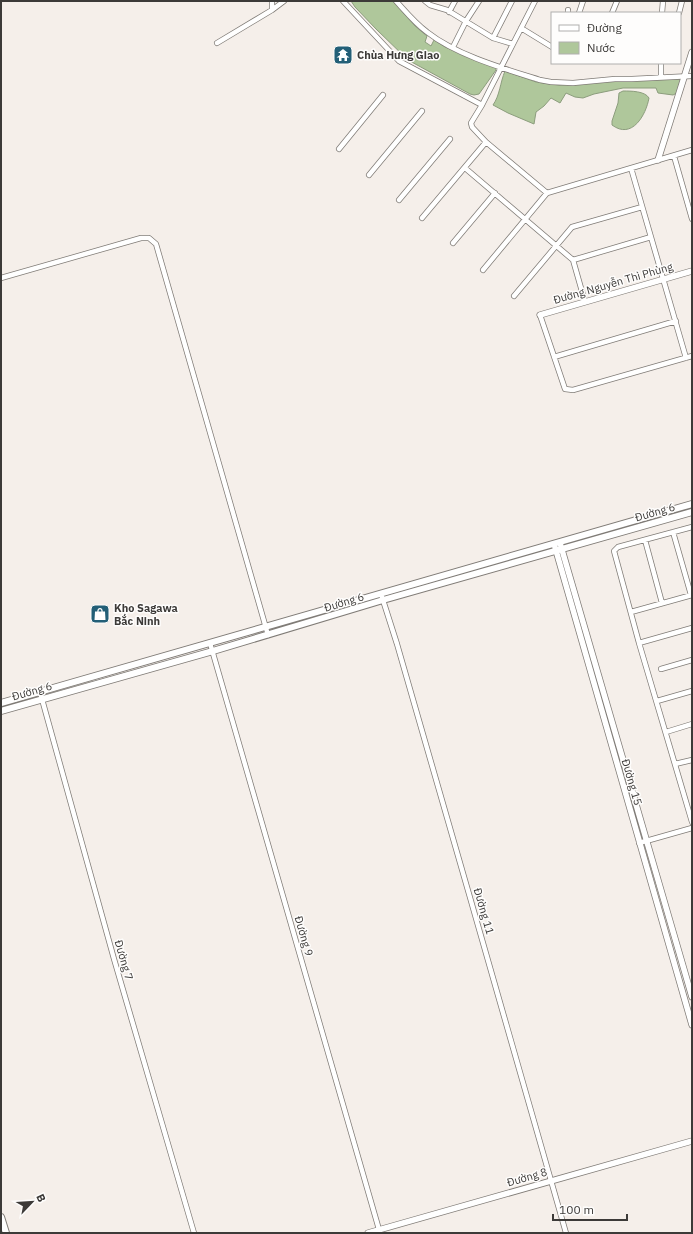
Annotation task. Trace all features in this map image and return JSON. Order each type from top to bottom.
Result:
[{"type":"main road","name":"Đường 6","points":[[1,711],[268,635],[382,597],[692,504]]},
{"type":"main road","name":"Đường 6","points":[[1,702],[266,627],[559,551],[692,512]]},
{"type":"main road","points":[[1,1217],[6,1233]]},
{"type":"street","points":[[272,1],[272,10]]},
{"type":"street","points":[[217,43],[272,10],[284,1]]},
{"type":"street","points":[[343,1],[399,61],[482,105]]},
{"type":"street","points":[[396,1],[411,18],[427,32],[452,47],[540,80],[559,83],[692,76]]},
{"type":"street","points":[[425,1],[430,5],[449,12],[466,21],[494,38],[513,44]]},
{"type":"street","points":[[449,12],[455,1]]},
{"type":"street","points":[[452,47],[479,1]]},
{"type":"street","points":[[494,38],[512,1]]},
{"type":"street","points":[[535,1],[502,67],[471,123],[472,127],[486,142],[548,193]]},
{"type":"street","points":[[580,12],[583,1]]},
{"type":"street","points":[[612,12],[617,1]]},
{"type":"street","points":[[662,12],[663,1]]},
{"type":"street","points":[[679,12],[682,1]]},
{"type":"street","points":[[521,28],[551,46]]},
{"type":"street","points":[[658,160],[692,52]]},
{"type":"street","points":[[661,64],[661,77]]},
{"type":"street","points":[[339,149],[384,94]]},
{"type":"street","points":[[369,175],[422,111]]},
{"type":"street","points":[[399,200],[450,139]]},
{"type":"street","points":[[422,218],[486,142]]},
{"type":"street","points":[[483,270],[548,193],[692,150]]},
{"type":"street","points":[[674,156],[692,219]]},
{"type":"street","points":[[465,168],[573,260],[585,302]]},
{"type":"street","points":[[631,168],[686,358]]},
{"type":"street","points":[[453,244],[495,194]]},
{"type":"street","points":[[514,296],[572,227],[642,207]]},
{"type":"street","points":[[573,260],[651,237]]},
{"type":"street","points":[[1,278],[141,238],[149,238],[156,244],[268,635]]},
{"type":"street","name":"Đường Nguyễn Thì Phùng","points":[[540,315],[692,271]]},
{"type":"street","points":[[540,315],[565,389],[573,390],[692,356]]},
{"type":"street","points":[[554,357],[676,321]]},
{"type":"street","points":[[692,527],[618,547],[614,551],[639,643],[692,822]]},
{"type":"street","points":[[631,612],[691,595],[673,532]]},
{"type":"street","points":[[644,540],[662,603]]},
{"type":"street","name":"Đường 15","points":[[557,544],[639,843],[692,1025]]},
{"type":"street","name":"Đường 11","points":[[382,597],[566,1233]]},
{"type":"street","points":[[639,643],[692,628]]},
{"type":"street","name":"Đường 9","points":[[210,643],[380,1231]]},
{"type":"street","name":"Đường 15","points":[[587,649],[647,841],[692,997]]},
{"type":"street","points":[[662,669],[692,660]]},
{"type":"street","points":[[657,701],[692,691]]},
{"type":"street","name":"Đường 7","points":[[40,692],[114,959],[194,1233]]},
{"type":"street","points":[[666,732],[692,724]]},
{"type":"street","points":[[675,764],[692,760]]},
{"type":"street","points":[[639,843],[692,828]]},
{"type":"street","name":"Đường 8","points":[[368,1233],[380,1231],[692,1140]]},
{"type":"water","points":[[351,1],[393,1],[415,26],[427,36],[425,42],[431,46],[434,40],[445,47],[496,67],[496,70],[479,94],[470,94],[408,60],[376,29]]},
{"type":"water","points":[[505,71],[536,82],[559,85],[611,81],[682,79],[677,93],[673,95],[658,93],[656,88],[623,88],[594,94],[583,98],[575,97],[566,93],[560,103],[551,98],[536,112],[534,124],[493,105]]},
{"type":"water","points":[[623,91],[634,91],[644,94],[649,98],[645,112],[637,124],[626,130],[619,129],[612,125],[619,93]]},
{"type":"place","name":"Chùa Hưng Giao","points":[[343,55]]},
{"type":"place","name":"Kho Sagawa Bắc Ninh","points":[[100,614]]}]
